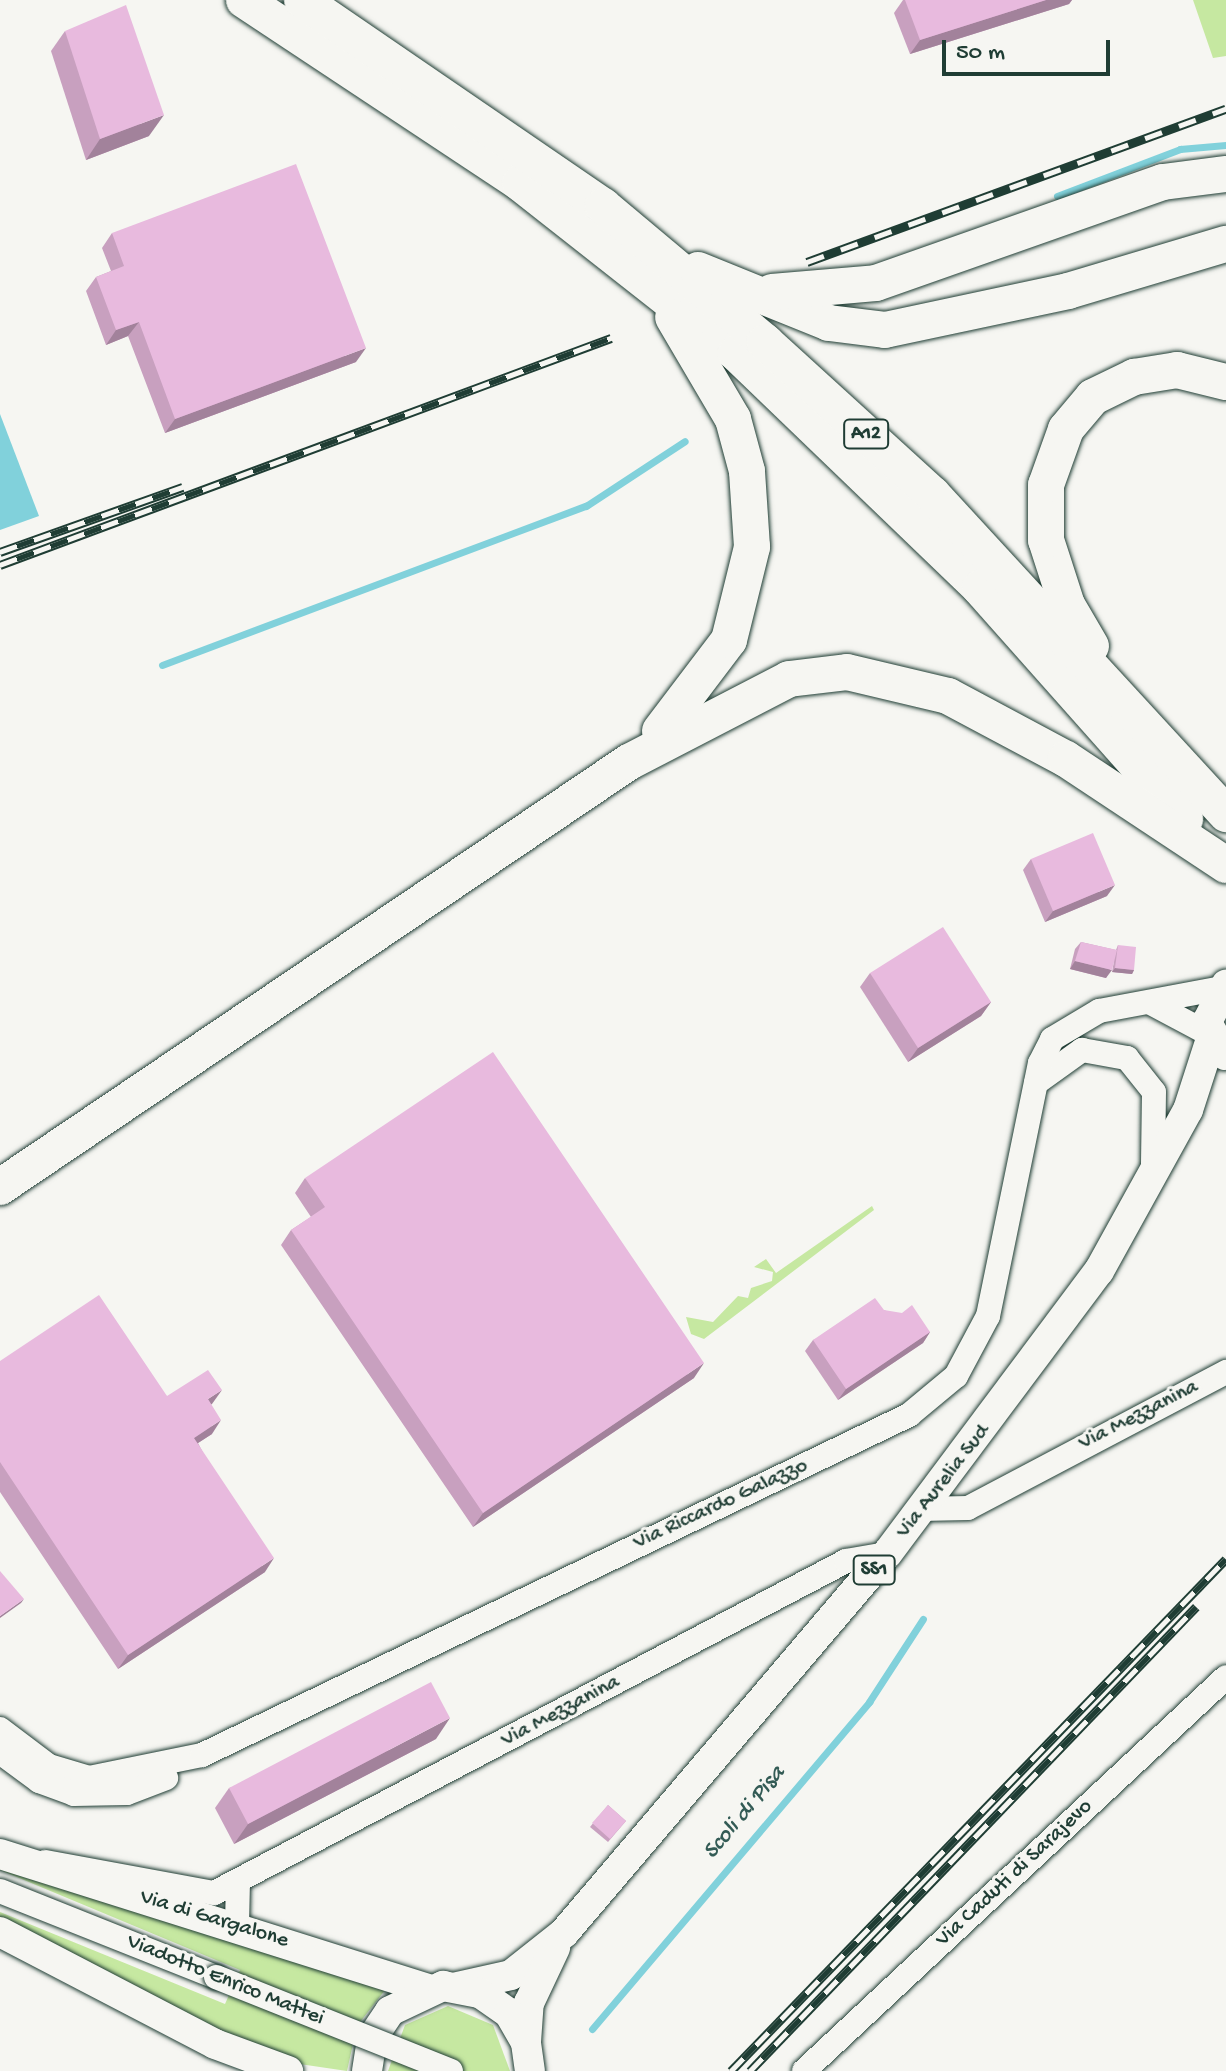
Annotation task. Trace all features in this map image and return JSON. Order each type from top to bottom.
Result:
[{"type":"highway","name":"A12","points":[[244,0],[647,259]]},
{"type":"highway","name":"A12","points":[[302,0],[467,108],[932,494],[1059,639]]},
{"type":"highway","points":[[746,291],[818,293],[876,283],[1163,182],[1226,174]]},
{"type":"highway","points":[[647,259],[746,291],[829,323],[913,328],[1226,244]]},
{"type":"highway","points":[[629,762],[692,698],[729,640],[753,536],[747,471],[726,400],[647,259]]},
{"type":"highway","points":[[1226,382],[1177,370],[1134,377],[1093,397],[1066,429],[1044,513],[1059,639],[1226,862]]},
{"type":"highway","points":[[1059,639],[1226,814]]},
{"type":"highway","points":[[0,1187],[629,762],[758,691],[816,674],[901,679],[997,721],[1226,862]]},
{"type":"main road","name":"SS1","points":[[1188,1110],[1216,1043],[1209,1009],[1224,986]]},
{"type":"main road","name":"SS1","points":[[1188,1110],[1226,1074]]},
{"type":"main road","name":"Via Aurelia Sud","points":[[428,1989],[458,1987],[511,1975],[564,1933],[887,1554],[1055,1338],[1144,1194],[1188,1110]]},
{"type":"main road","name":"Via di Gargalone","points":[[13,1858],[237,1925],[428,1989]]},
{"type":"main road","points":[[0,1932],[257,2066],[288,2071]]},
{"type":"main road","name":"Via Aurelia Sud","points":[[528,2057],[529,2003],[564,1933]]},
{"type":"main road","points":[[458,1987],[500,2005],[528,2057]]},
{"type":"main road","points":[[367,2071],[383,2019],[428,1989]]},
{"type":"street","name":"Via Riccardo Galazzo","points":[[0,1752],[39,1781],[100,1796],[153,1784],[202,1755],[897,1422],[939,1393],[974,1350],[995,1292],[1044,1052],[1065,1026],[1224,986]]},
{"type":"street","points":[[1151,1003],[1216,1043]]},
{"type":"street","points":[[1036,1083],[1082,1050],[1112,1052],[1142,1070],[1158,1123],[1144,1194]]},
{"type":"street","name":"Via Mezzanina","points":[[920,1509],[968,1508],[1226,1372]]},
{"type":"street","name":"Via Mezzanina","points":[[13,1858],[78,1863],[200,1895],[238,1882],[846,1561],[887,1554]]},
{"type":"street","name":"Via Caduti di Sarajevo","points":[[804,2071],[1226,1677]]},
{"type":"street","name":"Via Riccardo Galazzo","points":[[0,1729],[49,1766],[89,1778],[202,1755]]},
{"type":"street","points":[[237,1925],[238,1882]]},
{"type":"street","name":"Viadotto Enrico Mattei","points":[[0,1891],[451,2071]]},
{"type":"green space","points":[[1193,0],[1226,0],[1226,56],[1213,58]]},
{"type":"green space","points":[[872,1206],[874,1210],[704,1339],[691,1334],[686,1317],[713,1322],[738,1296],[748,1298],[751,1288],[772,1281],[773,1272],[754,1267],[766,1259],[776,1273]]},
{"type":"green space","points":[[0,1862],[389,1985],[357,2026],[347,2071],[286,2062],[0,1923],[0,1912],[225,2004],[240,1970],[0,1870]]},
{"type":"green space","points":[[448,2006],[493,2025],[510,2071],[388,2071],[405,2025]]},
{"type":"water","points":[[0,414],[39,516],[0,530]]},
{"type":"building","points":[[905,0],[1046,0],[920,40]]},
{"type":"building","points":[[126,5],[164,115],[100,139],[65,31]]},
{"type":"building","points":[[296,164],[366,348],[175,419],[139,322],[116,330],[96,277],[124,266],[112,233]]},
{"type":"building","points":[[1093,833],[1115,885],[1053,911],[1031,859]]},
{"type":"building","points":[[943,927],[991,1002],[918,1048],[870,973]]},
{"type":"building","points":[[1081,942],[1117,950],[1112,970],[1075,961]]},
{"type":"building","points":[[1118,945],[1136,947],[1134,970],[1115,968]]},
{"type":"building","points":[[493,1052],[704,1363],[483,1513],[291,1230],[325,1207],[305,1178]]},
{"type":"building","points":[[99,1295],[167,1396],[208,1370],[222,1390],[208,1399],[221,1420],[194,1438],[274,1558],[128,1655],[0,1462],[0,1361]]},
{"type":"building","points":[[875,1298],[884,1310],[902,1313],[912,1305],[930,1332],[846,1389],[813,1340]]},
{"type":"building","points":[[0,1571],[24,1599],[0,1616]]},
{"type":"building","points":[[431,1682],[450,1718],[248,1824],[229,1788]]},
{"type":"building","points":[[608,1805],[626,1821],[610,1839],[592,1823]]},
{"type":"waterway","points":[[1057,196],[1180,149],[1226,145]]},
{"type":"waterway","points":[[162,665],[586,506],[685,441]]},
{"type":"waterway","name":"Scoli di Pisa","points":[[592,2029],[869,1702],[923,1619]]},
{"type":"railway","points":[[807,262],[1226,109]]},
{"type":"railway","points":[[0,565],[611,338]]},
{"type":"railway","points":[[0,552],[183,487]]},
{"type":"railway","points":[[731,2071],[1226,1559]]},
{"type":"railway","points":[[750,2071],[1196,1607]]}]
